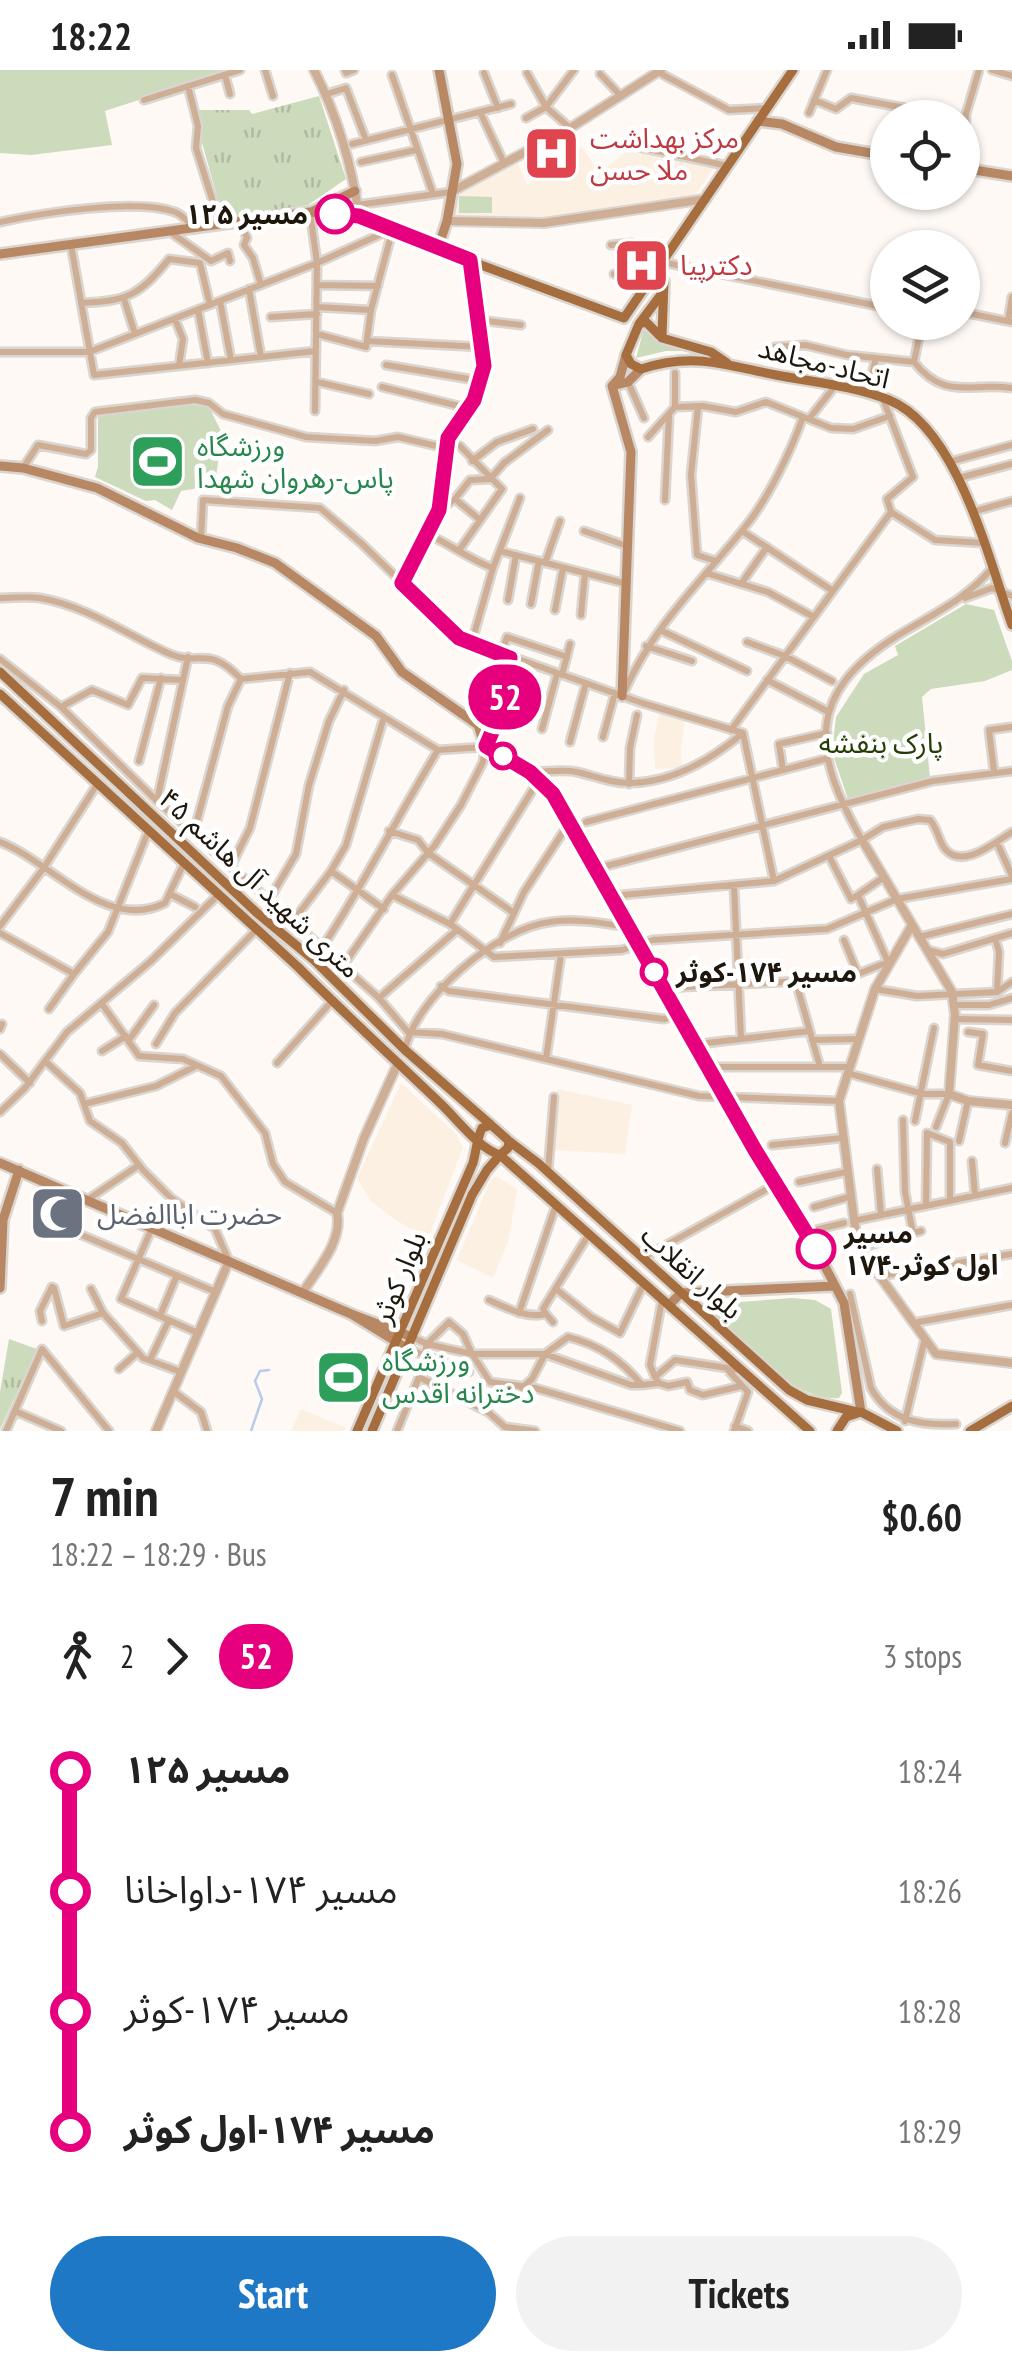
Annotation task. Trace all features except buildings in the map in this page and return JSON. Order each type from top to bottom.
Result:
[{"type":"main road","points":[[438,248],[458,164],[439,70]]},
{"type":"main road","points":[[0,254],[310,212],[359,216],[624,318],[793,70]]},
{"type":"main road","points":[[769,106],[782,124]]},
{"type":"main road","points":[[758,121],[782,124],[836,148],[870,153]]},
{"type":"main road","points":[[980,171],[1012,176]]},
{"type":"main road","points":[[310,212],[356,191]]},
{"type":"main road","points":[[662,262],[662,338]]},
{"type":"main road","points":[[612,386],[620,377],[639,324],[660,296],[664,282]]},
{"type":"main road","points":[[639,324],[653,325],[662,338],[711,352],[727,363]]},
{"type":"main road","points":[[626,355],[641,369]]},
{"type":"main road","points":[[612,386],[628,382],[641,369],[689,358],[727,363]]},
{"type":"main road","name":"اتحاد-مجاهد","points":[[727,363],[867,393],[910,412],[959,478],[1012,625]]},
{"type":"main road","points":[[612,386],[631,452],[619,695]]},
{"type":"main road","points":[[0,466],[23,468],[97,488],[201,538],[268,560],[376,636],[402,672],[478,726],[486,746],[530,772],[553,794],[807,1232],[844,1303],[859,1412],[841,1422],[837,1431]]},
{"type":"main road","name":"۴۵ متری شهید آل هاشم","points":[[0,672],[258,914],[314,960],[405,1050],[509,1141]]},
{"type":"main road","name":"۴۵ متری شهید آل هاشم","points":[[1,697],[98,782],[488,1150],[500,1155]]},
{"type":"main road","points":[[479,1140],[482,1128],[491,1126]]},
{"type":"main road","name":"بلوار کوثر","points":[[357,1431],[473,1163],[479,1140]]},
{"type":"main road","name":"بلوار کوثر","points":[[372,1431],[459,1224],[487,1170],[508,1148],[509,1141]]},
{"type":"main road","name":"بلوار انقلاب","points":[[509,1141],[789,1390],[808,1400],[859,1412],[897,1431]]},
{"type":"main road","name":"بلوار انقلاب","points":[[500,1155],[810,1431]]},
{"type":"main road","points":[[0,1162],[351,1314],[412,1336]]},
{"type":"main road","points":[[526,1176],[531,1165],[538,1163]]},
{"type":"main road","points":[[0,1288],[0,1240],[8,1198],[19,1170]]},
{"type":"main road","points":[[448,1220],[459,1224]]},
{"type":"main road","points":[[666,1302],[681,1293],[835,1286]]},
{"type":"main road","points":[[351,1314],[408,1349]]},
{"type":"main road","points":[[970,1431],[1012,1406]]},
{"type":"street","points":[[144,100],[240,70]]},
{"type":"street","points":[[265,70],[273,96]]},
{"type":"street","points":[[314,70],[326,94],[356,191],[359,216]]},
{"type":"street","points":[[345,70],[354,70]]},
{"type":"street","points":[[526,118],[546,107],[574,70]]},
{"type":"street","points":[[808,112],[828,70]]},
{"type":"street","points":[[968,100],[979,70]]},
{"type":"street","points":[[992,70],[1012,76]]},
{"type":"street","points":[[357,205],[451,192],[570,128],[660,71],[730,110],[769,106]]},
{"type":"street","points":[[484,73],[498,108]]},
{"type":"street","points":[[527,73],[546,107],[570,128]]},
{"type":"street","points":[[225,74],[230,94]]},
{"type":"street","points":[[600,74],[621,96]]},
{"type":"street","points":[[392,75],[432,194]]},
{"type":"street","points":[[188,86],[198,126],[196,148],[220,224]]},
{"type":"street","points":[[326,94],[346,88],[366,140]]},
{"type":"street","points":[[814,100],[836,109],[851,98],[870,101]]},
{"type":"street","points":[[352,144],[511,104]]},
{"type":"street","points":[[481,114],[504,162]]},
{"type":"street","points":[[634,146],[728,166]]},
{"type":"street","points":[[361,162],[416,150]]},
{"type":"street","points":[[458,164],[476,178]]},
{"type":"street","points":[[447,221],[544,222],[706,199]]},
{"type":"street","points":[[0,222],[42,214],[137,206],[181,214],[194,228]]},
{"type":"street","points":[[310,212],[317,263],[315,411]]},
{"type":"street","points":[[240,222],[246,238],[244,246],[254,258],[261,285]]},
{"type":"street","points":[[169,231],[211,261],[228,253],[230,260]]},
{"type":"street","points":[[0,352],[89,352],[391,231]]},
{"type":"street","points":[[316,334],[366,347],[391,231]]},
{"type":"street","points":[[612,245],[632,243],[636,271]]},
{"type":"street","points":[[71,246],[94,375],[316,351]]},
{"type":"street","points":[[81,303],[124,299],[148,286],[169,260],[200,262],[210,305]]},
{"type":"street","points":[[402,583],[439,510],[445,448],[454,424],[481,381],[484,366],[470,260]]},
{"type":"street","points":[[662,262],[870,304]]},
{"type":"street","points":[[614,274],[655,273]]},
{"type":"street","points":[[317,284],[378,286]]},
{"type":"street","points":[[250,290],[261,357]]},
{"type":"street","points":[[980,315],[1010,321],[1012,297]]},
{"type":"street","points":[[124,299],[135,334]]},
{"type":"street","points":[[220,301],[231,360]]},
{"type":"street","points":[[198,310],[208,362]]},
{"type":"street","points":[[271,316],[371,310]]},
{"type":"street","points":[[175,318],[183,339],[179,366]]},
{"type":"street","points":[[478,320],[521,325]]},
{"type":"street","points":[[914,362],[918,340]]},
{"type":"street","points":[[367,341],[482,347]]},
{"type":"street","points":[[776,347],[805,345],[914,362],[940,386],[1012,388]]},
{"type":"street","points":[[867,393],[876,358]]},
{"type":"street","points":[[386,364],[481,381]]},
{"type":"street","points":[[665,500],[674,373]]},
{"type":"street","points":[[317,382],[369,394]]},
{"type":"street","points":[[628,382],[644,418]]},
{"type":"street","points":[[603,737],[619,695],[646,646],[742,530],[806,418],[835,386]]},
{"type":"street","points":[[382,387],[467,408]]},
{"type":"street","points":[[883,398],[913,477],[887,499],[891,512],[935,540],[983,543]]},
{"type":"street","points":[[23,468],[38,445],[86,454],[91,450],[91,418],[95,412],[195,400],[209,402],[222,414],[306,437],[375,441],[398,437],[445,448]]},
{"type":"street","points":[[648,437],[672,411],[698,406],[736,412],[766,402],[831,428],[854,429],[890,416]]},
{"type":"street","points":[[698,406],[691,472],[693,524],[697,555],[716,561]]},
{"type":"street","points":[[472,461],[496,442],[533,429]]},
{"type":"street","points":[[439,510],[470,480],[490,479],[548,430]]},
{"type":"street","points":[[460,446],[502,489],[460,549]]},
{"type":"street","points":[[950,462],[1012,446]]},
{"type":"street","points":[[959,478],[1012,464]]},
{"type":"street","points":[[200,488],[201,538]]},
{"type":"street","points":[[455,498],[480,519]]},
{"type":"street","points":[[471,645],[493,568],[520,498]]},
{"type":"street","points":[[203,500],[320,508],[446,628],[471,645],[742,733]]},
{"type":"street","points":[[972,512],[1012,501]]},
{"type":"street","points":[[730,730],[891,512]]},
{"type":"street","points":[[531,604],[542,562],[560,521]]},
{"type":"street","points":[[742,530],[833,591]]},
{"type":"street","points":[[584,531],[628,546]]},
{"type":"street","points":[[427,534],[493,568]]},
{"type":"street","points":[[741,584],[768,547]]},
{"type":"street","points":[[500,551],[627,584]]},
{"type":"street","points":[[508,600],[516,555]]},
{"type":"street","points":[[555,610],[563,568]]},
{"type":"street","points":[[955,602],[992,568]]},
{"type":"street","points":[[580,615],[585,573]]},
{"type":"street","points":[[706,573],[768,592],[814,616]]},
{"type":"street","points":[[936,1127],[949,1094],[952,992],[842,806],[826,759],[828,712],[840,685],[886,644],[955,602],[983,590],[1000,590],[1012,596]]},
{"type":"street","points":[[0,598],[38,598],[66,605],[171,654],[205,656],[226,663],[241,679]]},
{"type":"street","points":[[660,630],[747,671]]},
{"type":"street","points":[[501,655],[506,636],[566,657]]},
{"type":"street","points":[[747,642],[785,656],[832,681]]},
{"type":"street","points":[[542,729],[570,644]]},
{"type":"street","points":[[646,646],[692,661]]},
{"type":"street","points":[[158,801],[188,657]]},
{"type":"street","points":[[0,658],[61,707],[158,801],[379,998],[408,1032],[442,1034],[699,1096],[839,1102]]},
{"type":"street","points":[[343,966],[461,805],[483,762],[504,704],[510,658]]},
{"type":"street","points":[[231,866],[250,828],[290,672]]},
{"type":"street","points":[[241,679],[310,672],[438,750],[486,746]]},
{"type":"street","points":[[61,707],[92,690],[128,705],[142,678],[184,680]]},
{"type":"street","points":[[139,761],[161,678]]},
{"type":"street","points":[[194,832],[228,706],[241,679]]},
{"type":"street","points":[[767,680],[828,712]]},
{"type":"street","points":[[570,742],[586,684]]},
{"type":"street","points":[[269,900],[296,854],[309,785],[329,720],[344,690]]},
{"type":"street","points":[[629,784],[630,748],[638,715]]},
{"type":"street","points":[[293,921],[346,845],[384,717]]},
{"type":"street","points":[[994,772],[988,730],[1011,727]]},
{"type":"street","points":[[530,772],[574,771],[629,784],[671,776],[695,766],[722,751],[742,733]]},
{"type":"street","points":[[742,733],[774,880]]},
{"type":"street","points":[[784,770],[778,744],[826,734]]},
{"type":"street","points":[[322,948],[360,891],[388,831],[438,750]]},
{"type":"street","points":[[586,822],[826,759]]},
{"type":"street","points":[[595,869],[933,781],[1012,771]]},
{"type":"street","points":[[379,998],[454,927],[474,885],[538,780]]},
{"type":"street","points":[[0,926],[43,869],[98,782]]},
{"type":"street","points":[[611,896],[774,880],[883,827],[918,819],[930,820],[948,853],[958,857],[972,856],[1012,832]]},
{"type":"street","points":[[500,944],[524,892],[569,824]]},
{"type":"street","points":[[388,831],[418,840],[428,853],[514,913]]},
{"type":"street","points":[[49,1009],[108,932],[148,832]]},
{"type":"street","points":[[0,842],[18,848],[43,869],[119,908],[139,912],[160,906],[184,863]]},
{"type":"street","points":[[392,895],[454,927],[494,957],[622,950],[653,940],[827,929],[897,900],[1012,878],[999,847]]},
{"type":"street","points":[[829,856],[851,899],[884,877]]},
{"type":"street","points":[[332,870],[384,909]]},
{"type":"street","points":[[734,886],[741,1038]]},
{"type":"street","points":[[170,894],[195,907]]},
{"type":"street","points":[[2,1108],[30,1082],[67,1032],[218,895]]},
{"type":"street","points":[[858,895],[888,962]]},
{"type":"street","points":[[919,937],[1012,914]]},
{"type":"street","points":[[405,1050],[408,1032],[440,986],[524,928],[576,920],[628,927]]},
{"type":"street","points":[[912,926],[875,989],[839,1102],[849,1222],[879,1276],[936,1354],[1012,1363]]},
{"type":"street","points":[[156,1044],[175,1013],[256,930]]},
{"type":"street","points":[[0,933],[74,974]]},
{"type":"street","points":[[927,950],[942,954],[1012,933]]},
{"type":"street","points":[[995,938],[997,992]]},
{"type":"street","points":[[844,940],[858,974]]},
{"type":"street","points":[[546,1059],[561,954]]},
{"type":"street","points":[[663,988],[846,979],[888,962]]},
{"type":"street","points":[[796,982],[820,1066]]},
{"type":"street","points":[[875,989],[917,996],[997,992],[1012,982]]},
{"type":"street","points":[[440,986],[449,991],[664,1019],[678,1015]]},
{"type":"street","points":[[954,1005],[989,1006],[1012,998]]},
{"type":"street","points":[[277,1063],[332,1002]]},
{"type":"street","points":[[102,1004],[143,1057],[183,1060],[221,1076],[265,1134],[273,1164],[285,1182],[337,1213]]},
{"type":"street","points":[[102,1051],[127,1038],[154,1005]]},
{"type":"street","points":[[954,1019],[1012,1020]]},
{"type":"street","points":[[915,1121],[934,1028]]},
{"type":"street","points":[[707,1043],[810,1031]]},
{"type":"street","points":[[968,1032],[983,1034],[978,1065],[1012,1070]]},
{"type":"street","points":[[812,1040],[858,1039]]},
{"type":"street","points":[[0,1054],[30,1082]]},
{"type":"street","points":[[45,1061],[80,1093],[90,1120],[122,1143],[170,1198],[216,1230],[229,1261],[156,1431]]},
{"type":"street","points":[[303,1292],[332,1246],[340,1225],[337,1213],[364,1138],[398,1063]]},
{"type":"street","points":[[84,1104],[156,1086],[198,1065]]},
{"type":"street","points":[[708,1066],[820,1066],[848,1070],[923,1094],[949,1094],[968,1101],[1012,1105]]},
{"type":"street","points":[[548,1172],[554,1097]]},
{"type":"street","points":[[960,1140],[968,1101]]},
{"type":"street","points":[[1006,1143],[1012,1113]]},
{"type":"street","points":[[903,1120],[909,1209],[914,1233],[921,1231]]},
{"type":"street","points":[[926,1206],[926,1134],[950,1142],[950,1201]]},
{"type":"street","points":[[772,1144],[842,1138]]},
{"type":"street","points":[[972,1161],[975,1196]]},
{"type":"street","points":[[87,1200],[139,1165]]},
{"type":"street","points":[[877,1168],[882,1215]]},
{"type":"street","points":[[799,1182],[846,1172]]},
{"type":"street","points":[[643,1258],[777,1183]]},
{"type":"street","points":[[807,1232],[1012,1188]]},
{"type":"street","points":[[814,1207],[849,1197]]},
{"type":"street","points":[[519,1312],[556,1204]]},
{"type":"street","points":[[152,1228],[121,1299],[198,1333]]},
{"type":"street","points":[[77,1233],[216,1292]]},
{"type":"street","points":[[554,1322],[543,1309],[590,1234]]},
{"type":"street","points":[[861,1248],[906,1234]]},
{"type":"street","points":[[879,1276],[1012,1254]]},
{"type":"street","points":[[160,1316],[177,1275]]},
{"type":"street","points":[[556,1288],[591,1317],[620,1333],[644,1283]]},
{"type":"street","points":[[42,1321],[40,1312],[52,1286],[64,1326],[103,1314]]},
{"type":"street","points":[[91,1290],[103,1314],[138,1352],[182,1372]]},
{"type":"street","points":[[850,1294],[871,1388],[878,1400],[905,1421],[930,1426],[956,1424]]},
{"type":"street","points":[[489,1300],[519,1312],[546,1314]]},
{"type":"street","points":[[666,1302],[650,1366],[657,1380],[668,1386],[687,1382],[690,1390],[703,1395],[742,1386]]},
{"type":"street","points":[[913,1323],[1012,1305]]},
{"type":"street","points":[[150,1360],[168,1320]]},
{"type":"street","points":[[397,1431],[419,1377],[427,1344],[449,1322],[463,1334],[490,1382],[536,1388],[680,1431]]},
{"type":"street","points":[[412,1336],[427,1344],[472,1354],[545,1354],[631,1385],[657,1380],[675,1360],[741,1370]]},
{"type":"street","points":[[522,1388],[532,1379],[545,1354],[568,1337],[592,1344],[625,1365],[642,1385]]},
{"type":"street","points":[[905,1421],[925,1338]]},
{"type":"street","points":[[6,1431],[42,1349],[108,1431]]},
{"type":"street","points":[[408,1349],[469,1372]]},
{"type":"street","points":[[119,1368],[138,1352]]},
{"type":"street","points":[[726,1368],[748,1392],[735,1428],[748,1431]]},
{"type":"street","points":[[419,1377],[488,1412],[505,1427],[530,1430]]},
{"type":"street","points":[[173,1391],[201,1412],[207,1431]]},
{"type":"street","points":[[14,1411],[55,1430]]},
{"type":"shaded area","points":[[582,147],[595,167],[606,168],[631,148],[715,166],[693,198],[537,219],[451,218],[458,191],[517,161],[527,185]]},
{"type":"shaded area","points":[[660,710],[685,719],[682,768],[655,769],[654,739]]},
{"type":"shaded area","points":[[401,1083],[456,1134],[463,1147],[430,1234],[409,1228],[390,1216],[370,1200],[357,1178]]},
{"type":"shaded area","points":[[557,1089],[632,1105],[625,1154],[554,1150]]},
{"type":"shaded area","points":[[496,1176],[517,1189],[509,1239],[493,1278],[457,1260],[490,1181]]},
{"type":"shaded area","points":[[301,1409],[346,1428],[291,1431]]},
{"type":"green space","points":[[0,70],[231,70],[105,111],[112,145],[31,155],[0,153]]},
{"type":"green space","points":[[319,96],[346,179],[308,205],[223,218],[196,110],[249,110],[252,114]]},
{"type":"green space","points":[[459,196],[492,197],[492,213],[459,213]]},
{"type":"green space","points":[[649,325],[663,338],[698,351],[666,351],[636,358],[643,332]]},
{"type":"green space","name":"ورزشگاه پاس-رهروان شهدا","points":[[197,404],[209,407],[222,433],[216,477],[206,474],[205,487],[181,491],[172,510],[95,477],[98,418],[102,415]]},
{"type":"green space","name":"پارک بنفشه","points":[[966,604],[994,610],[1012,670],[985,681],[931,689],[922,697],[930,778],[848,799],[832,752],[836,717],[864,674],[898,655],[895,646]]},
{"type":"green space","points":[[792,1298],[815,1300],[831,1309],[842,1393],[839,1398],[802,1390],[784,1379],[703,1305]]},
{"type":"green space","points":[[9,1339],[37,1349],[0,1429],[0,1392]]},
{"type":"waterway","points":[[251,1431],[262,1399],[255,1381],[260,1371],[269,1370]]},
{"type":"bus line","name":"52","points":[[335,214],[359,216],[470,260],[484,366],[481,381],[474,400],[448,438],[439,510],[402,583],[459,638],[510,658],[504,704],[486,746],[530,772],[553,794],[755,1150],[816,1249]]},
{"type":"place","name":"مرکز بهداشت ملا حسن","points":[[551,154]]},
{"type":"place","name":"مسیر ۱۲۵","points":[[335,214]]},
{"type":"place","name":"دکترپیا","points":[[641,265]]},
{"type":"place","name":"ورزشگاه پاس-رهروان شهدا","points":[[158,462]]},
{"type":"place","name":"مسیر ۱۷۴-کوثر","points":[[654,972]]},
{"type":"place","name":"حضرت اباالفضل","points":[[58,1214]]},
{"type":"place","name":"مسیر ۱۷۴-اول کوثر","points":[[816,1249]]},
{"type":"place","name":"ورزشگاه دخترانه اقدس","points":[[343,1377]]}]
